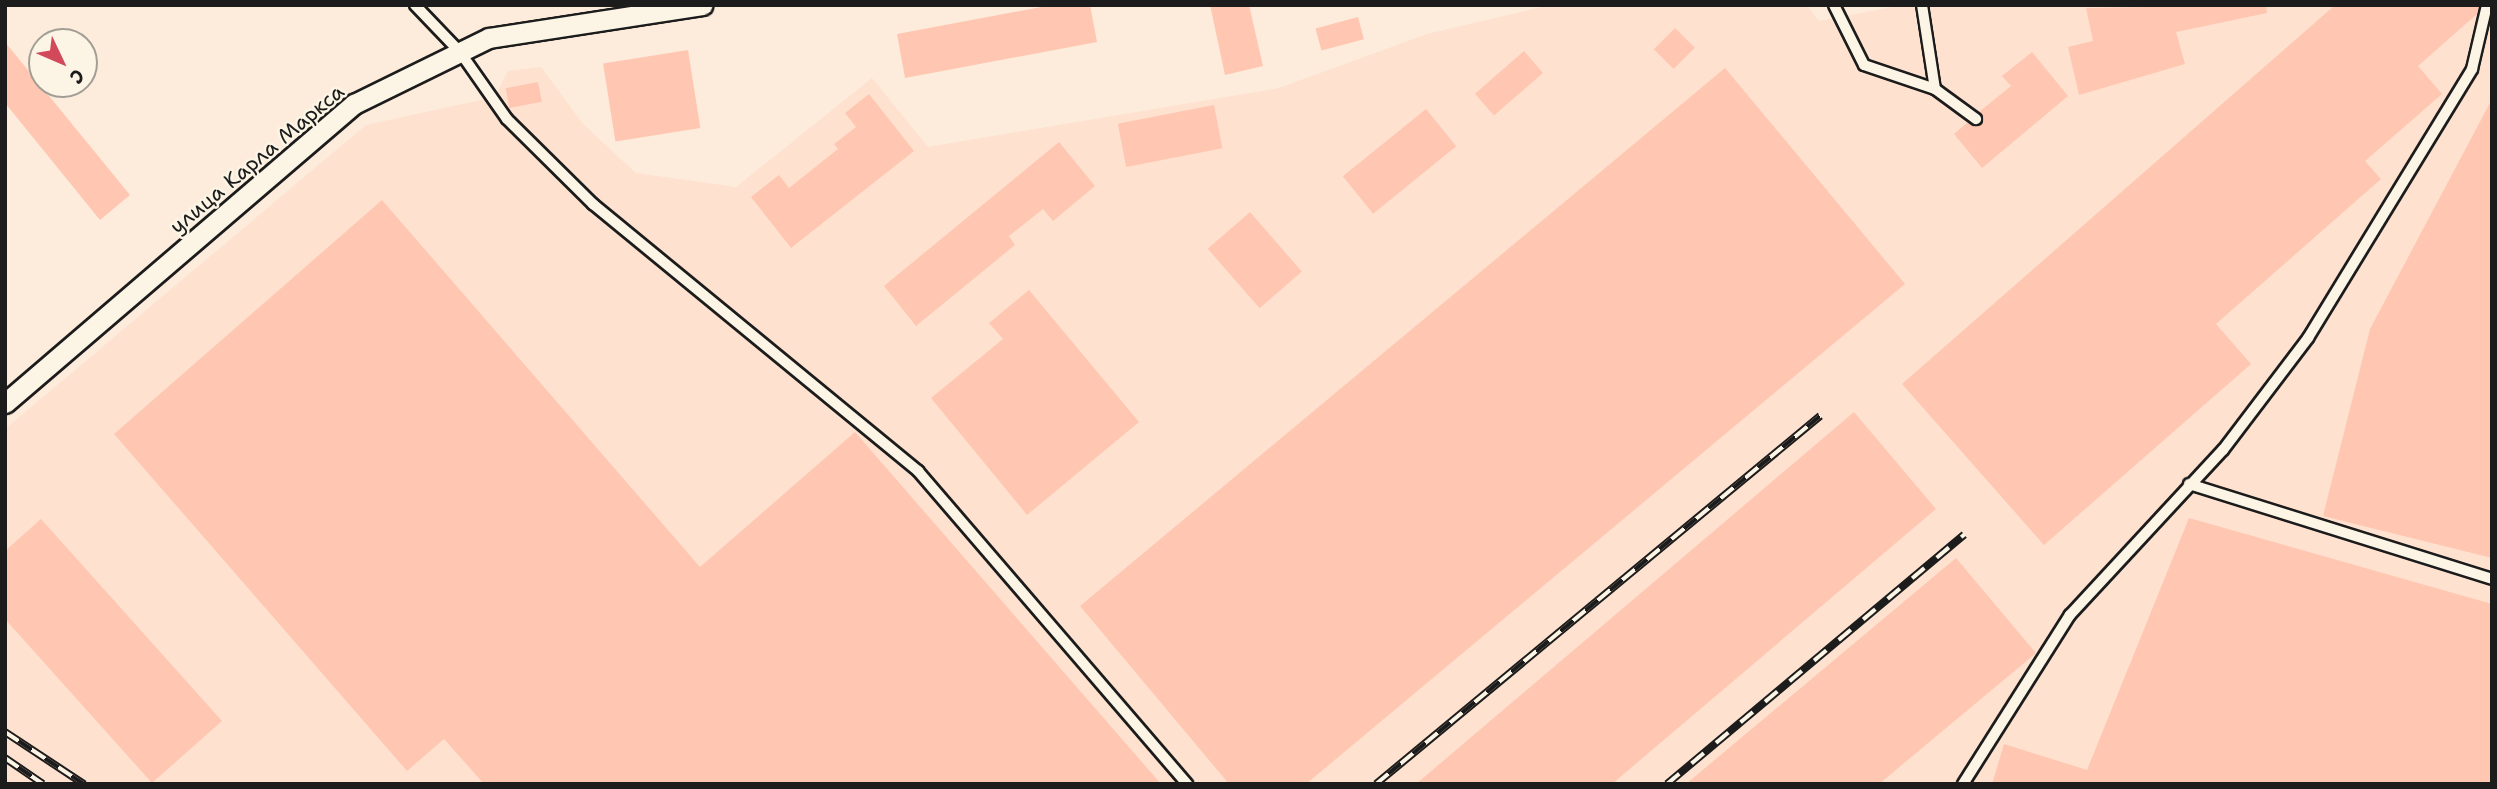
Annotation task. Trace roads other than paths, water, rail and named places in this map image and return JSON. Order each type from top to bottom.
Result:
[{"type":"street","name":"улица Карла Маркса","points":[[5,403],[354,104],[489,38],[702,5]]},
{"type":"lane","points":[[415,5],[460,52],[507,119],[593,204],[918,471],[1187,784]]},
{"type":"lane","points":[[1834,5],[1864,65],[1935,89],[1976,119]]},
{"type":"lane","points":[[1922,5],[1935,89]]},
{"type":"lane","points":[[1964,784],[2070,615],[2223,450],[2308,338],[2472,69],[2487,5]]},
{"type":"lane","points":[[2189,484],[2492,579]]},
{"type":"railway","points":[[1376,784],[1820,416]]},
{"type":"railway","points":[[1667,784],[1964,535]]},
{"type":"railway","points":[[5,732],[84,784]]},
{"type":"railway","points":[[5,758],[43,784]]}]
